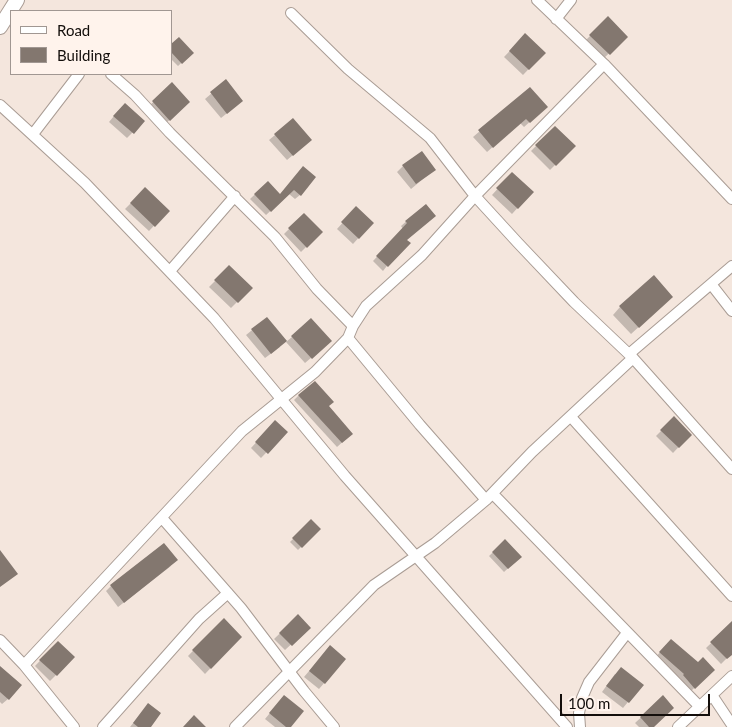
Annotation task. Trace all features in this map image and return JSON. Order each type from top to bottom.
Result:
[{"type":"main road","points":[[0,27],[10,11]]},
{"type":"street","points":[[537,0],[604,64],[732,199]]},
{"type":"street","points":[[556,19],[570,0]]},
{"type":"street","points":[[291,13],[348,69],[430,138],[475,196],[574,302],[631,356],[732,469]]},
{"type":"street","points":[[24,665],[242,431],[329,360],[348,338],[353,326],[366,306],[422,255],[475,196],[604,64]]},
{"type":"street","points":[[33,134],[77,75]]},
{"type":"street","points":[[112,75],[135,94],[170,133],[276,237],[317,289],[353,326]]},
{"type":"street","points":[[0,105],[85,183],[214,318],[416,556],[566,727]]},
{"type":"street","points":[[170,271],[235,196]]},
{"type":"street","points":[[235,727],[290,674],[369,590],[416,556],[490,497],[532,452],[571,417],[631,356],[732,266]]},
{"type":"street","points":[[711,284],[732,312]]},
{"type":"street","points":[[348,338],[420,425],[700,707]]},
{"type":"street","points":[[571,417],[732,596]]},
{"type":"street","points":[[162,518],[228,593],[290,674],[334,727]]},
{"type":"street","points":[[103,727],[199,619],[228,593]]},
{"type":"street","points":[[580,727],[579,712],[582,698],[590,682],[627,633]]},
{"type":"street","points":[[0,640],[24,665],[74,727]]},
{"type":"street","points":[[678,727],[732,676]]},
{"type":"street","points":[[712,695],[732,725]]},
{"type":"building","points":[[608,16],[628,37],[610,55],[589,35]]},
{"type":"building","points":[[525,33],[546,53],[529,70],[509,51]]},
{"type":"building","points":[[179,37],[194,53],[182,64],[172,53],[172,43]]},
{"type":"building","points":[[226,79],[243,101],[227,114],[210,92]]},
{"type":"building","points":[[172,82],[190,102],[170,121],[152,101]]},
{"type":"building","points":[[530,87],[548,107],[530,123],[526,119],[493,148],[478,130]]},
{"type":"building","points":[[125,103],[145,121],[134,134],[113,116]]},
{"type":"building","points":[[293,118],[312,140],[293,156],[274,134]]},
{"type":"building","points":[[555,126],[576,146],[556,166],[535,145]]},
{"type":"building","points":[[422,151],[436,170],[416,184],[402,165]]},
{"type":"building","points":[[303,166],[316,177],[301,196],[294,190],[271,212],[254,194],[268,181],[280,194]]},
{"type":"building","points":[[512,172],[534,192],[518,209],[496,188]]},
{"type":"building","points":[[145,187],[170,211],[155,227],[130,203]]},
{"type":"building","points":[[426,204],[436,216],[407,240],[411,243],[388,267],[376,256],[407,223],[405,221]]},
{"type":"building","points":[[356,206],[374,223],[359,239],[341,222]]},
{"type":"building","points":[[304,213],[323,232],[307,248],[288,228]]},
{"type":"building","points":[[229,265],[253,288],[238,303],[214,280]]},
{"type":"building","points":[[654,275],[673,297],[639,328],[619,306]]},
{"type":"building","points":[[267,317],[287,341],[271,354],[251,329]]},
{"type":"building","points":[[311,318],[332,341],[312,359],[291,336]]},
{"type":"building","points":[[315,381],[334,402],[329,406],[353,434],[342,443],[298,395]]},
{"type":"building","points":[[674,416],[692,435],[679,448],[660,430]]},
{"type":"building","points":[[275,420],[288,432],[268,454],[255,442]]},
{"type":"building","points":[[311,519],[321,529],[302,548],[292,538]]},
{"type":"building","points":[[505,539],[522,557],[508,569],[492,552]]},
{"type":"building","points":[[164,543],[178,560],[124,603],[110,585]]},
{"type":"building","points":[[0,550],[18,574],[0,587]]},
{"type":"building","points":[[298,614],[311,628],[292,646],[279,633]]},
{"type":"building","points":[[224,618],[242,637],[211,669],[192,650]]},
{"type":"building","points":[[732,621],[732,655],[727,659],[710,642]]},
{"type":"building","points":[[671,639],[698,662],[703,657],[715,670],[695,689],[684,674],[659,652]]},
{"type":"building","points":[[58,641],[75,657],[57,676],[39,660]]},
{"type":"building","points":[[330,645],[346,659],[325,684],[309,671]]},
{"type":"building","points":[[0,666],[22,685],[9,700],[0,692]]},
{"type":"building","points":[[621,667],[644,685],[629,703],[606,686]]},
{"type":"building","points":[[284,695],[304,711],[291,727],[286,727],[269,713]]},
{"type":"building","points":[[663,695],[674,708],[654,727],[649,727],[640,717]]},
{"type":"building","points":[[148,703],[161,713],[151,727],[138,727],[133,723]]},
{"type":"building","points":[[194,715],[206,727],[183,727]]}]
